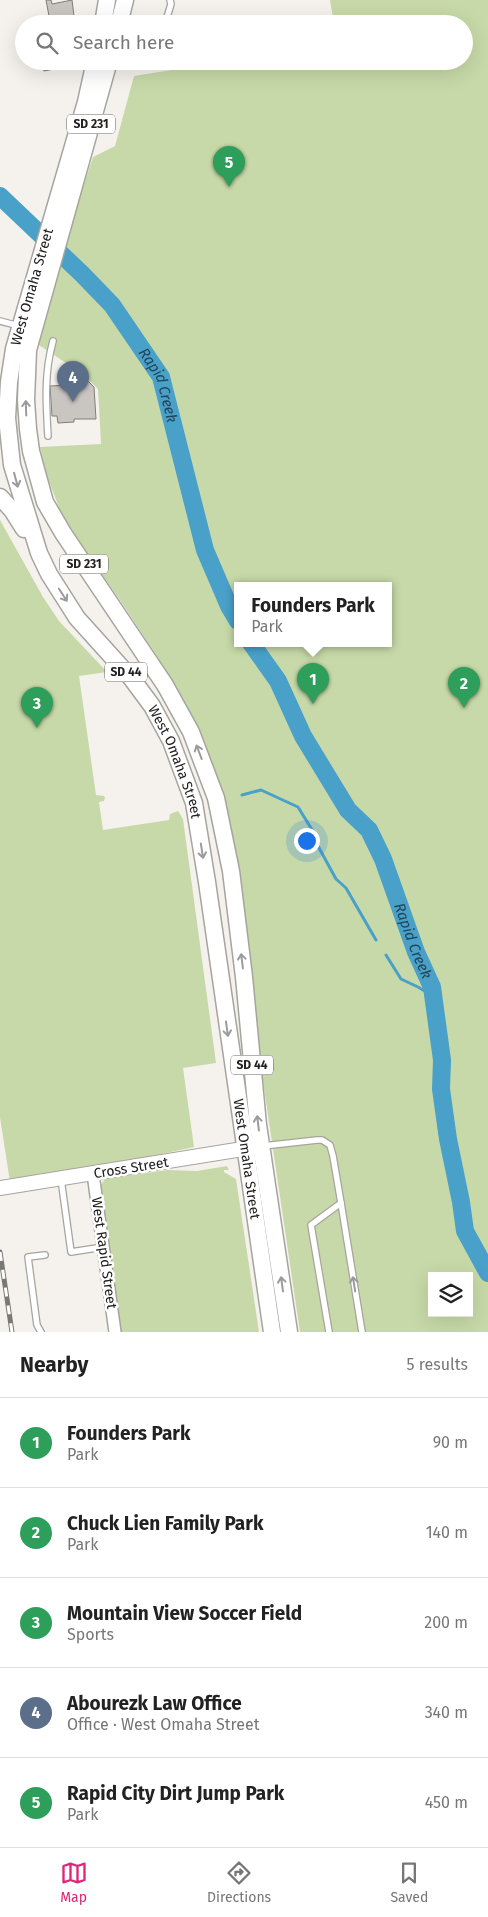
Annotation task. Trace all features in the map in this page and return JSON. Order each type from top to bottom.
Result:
[{"type":"main road","points":[[104,15],[107,0]]},
{"type":"main road","points":[[119,0],[119,15]]},
{"type":"main road","points":[[121,15],[125,0]]},
{"type":"main road","name":"West Omaha Street","points":[[102,70],[27,328],[26,400],[28,429],[37,476],[53,518],[165,685],[191,732],[216,798],[231,871],[261,1146],[289,1332]]},
{"type":"main road","name":"West Omaha Street","points":[[27,328],[14,349],[8,398],[7,449],[39,553],[49,574],[77,618],[132,679],[152,706],[171,741],[194,803],[272,1332]]},
{"type":"main road","points":[[0,412],[6,354],[14,349]]},
{"type":"main road","points":[[7,449],[23,443],[28,429]]},
{"type":"main road","points":[[7,449],[23,460],[37,504],[62,553],[140,650]]},
{"type":"main road","name":"SD 44","points":[[0,497],[12,510],[39,553]]},
{"type":"street","name":"Cross Street","points":[[0,1188],[261,1146]]},
{"type":"street","name":"West Rapid Street","points":[[93,1174],[115,1332]]},
{"type":"lane","points":[[168,15],[171,4],[170,0]]},
{"type":"lane","points":[[0,321],[27,328]]},
{"type":"lane","points":[[48,436],[46,386],[48,360],[53,341]]},
{"type":"lane","points":[[261,1146],[317,1140],[322,1140],[330,1145],[334,1156],[362,1332]]},
{"type":"lane","points":[[61,1178],[71,1252],[103,1247]]},
{"type":"lane","points":[[329,1332],[311,1225],[341,1203]]},
{"type":"lane","points":[[41,1332],[37,1325],[28,1257],[45,1254]]},
{"type":"green space","points":[[330,0],[488,0],[488,1332],[300,1332],[224,817],[214,768],[196,723],[155,653],[64,520],[48,479],[40,447],[101,444],[98,389],[84,375],[39,345],[63,250],[93,157],[115,146],[134,76],[171,70],[473,70],[473,15],[332,15]]},
{"type":"green space","points":[[0,520],[43,597],[59,621],[107,672],[79,676],[96,795],[104,796],[105,798],[104,801],[99,802],[103,830],[169,820],[170,814],[178,811],[183,819],[216,1063],[183,1068],[194,1147],[101,1167],[10,1182],[0,1117]]},
{"type":"green space","points":[[227,1166],[229,1170],[224,1170],[224,1172],[236,1179],[259,1332],[121,1332],[100,1186],[105,1179],[167,1170],[197,1171]]},
{"type":"building","points":[[46,0],[51,0],[52,4],[72,0],[74,15],[49,15]]},
{"type":"building","points":[[85,378],[94,387],[96,419],[74,419],[74,422],[58,423],[57,416],[52,416],[50,386],[68,385],[68,379]]},
{"type":"waterway","name":"Rapid Creek","points":[[0,196],[112,305],[161,377],[205,550],[234,614]]},
{"type":"waterway","name":"Rapid Creek","points":[[254,647],[278,681],[303,736],[348,810],[369,830],[383,859],[416,952],[432,987],[442,1060],[441,1089],[465,1231],[488,1273]]},
{"type":"waterway","points":[[242,795],[261,790],[298,807],[314,833],[318,846],[336,879],[346,888],[376,940]]},
{"type":"waterway","points":[[386,955],[401,979],[433,996]]},
{"type":"railway","points":[[0,1252],[12,1332]]},
{"type":"place","name":"Rapid City Dirt Jump Park","points":[[229,187]]},
{"type":"place","name":"Abourezk Law Office","points":[[73,402]]},
{"type":"place","name":"Founders Park","points":[[313,704]]},
{"type":"place","name":"Chuck Lien Family Park","points":[[464,708]]},
{"type":"place","name":"Mountain View Soccer Field","points":[[37,728]]}]
